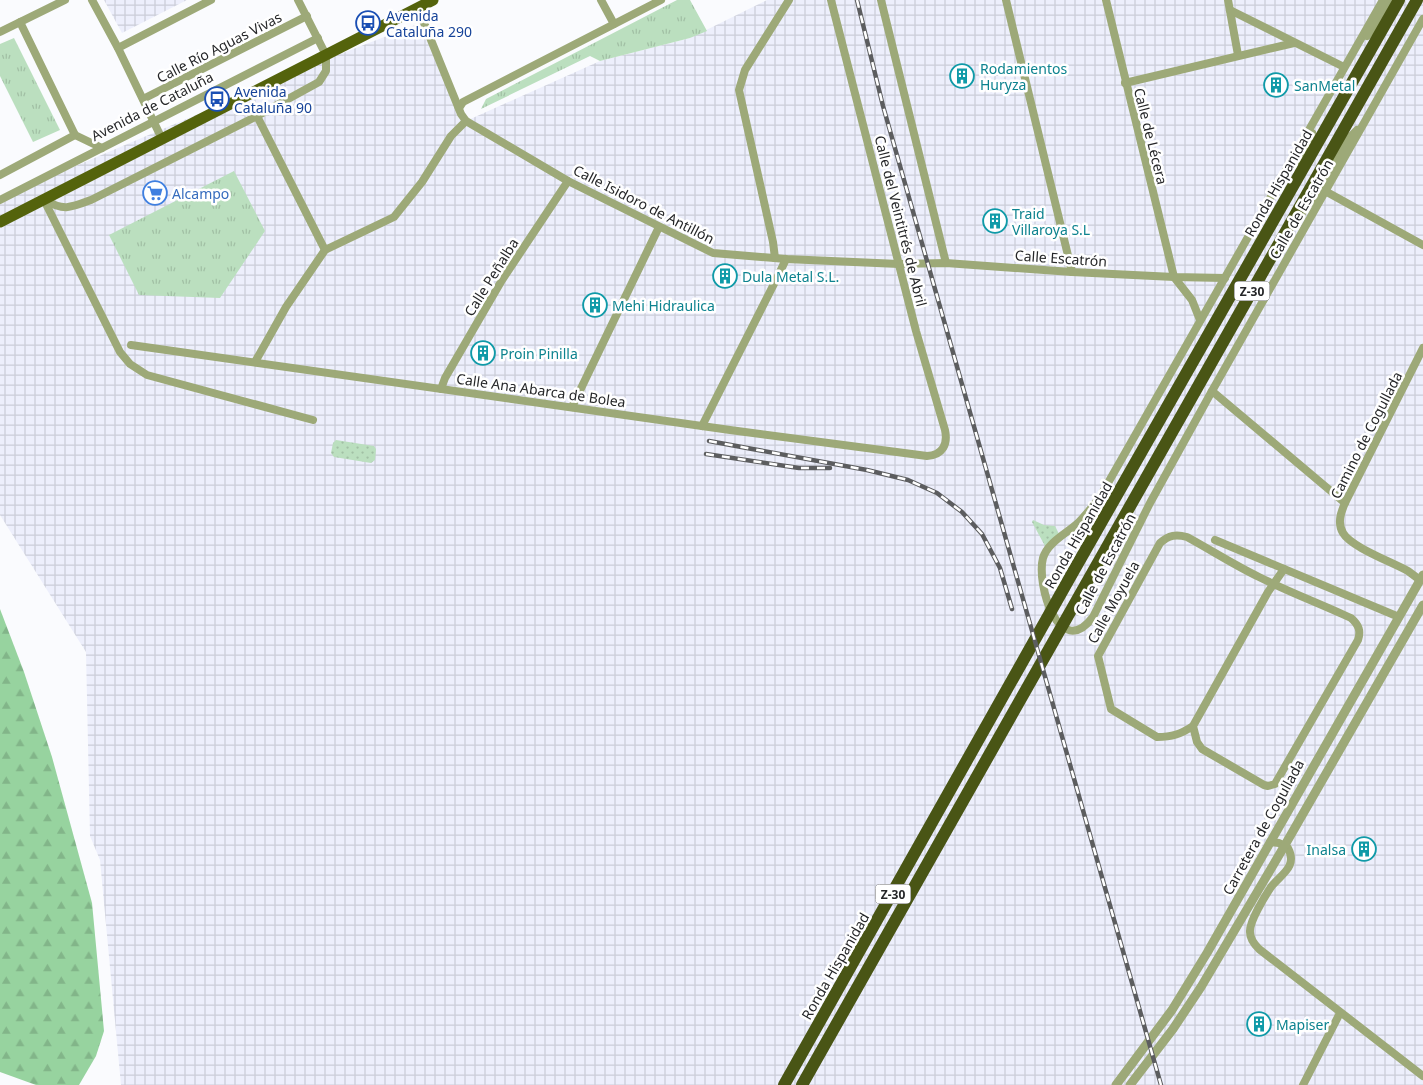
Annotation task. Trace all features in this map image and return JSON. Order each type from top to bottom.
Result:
[{"type":"highway","name":"Ronda Hispanidad","points":[[784,1085],[1073,572],[1399,0]]},
{"type":"highway","name":"Z-30","points":[[802,1085],[1417,0]]},
{"type":"main road","points":[[0,222],[432,0]]},
{"type":"street","points":[[0,32],[65,0]]},
{"type":"street","points":[[92,0],[118,48],[162,139]]},
{"type":"street","points":[[118,48],[211,0]]},
{"type":"street","points":[[44,200],[56,207],[66,208],[83,203],[257,116],[319,82],[326,71],[326,55],[298,0]]},
{"type":"street","points":[[601,0],[614,24]]},
{"type":"street","points":[[459,104],[660,0]]},
{"type":"street","points":[[775,258],[739,90],[745,70],[789,0]]},
{"type":"street","name":"Calle del Veintitrés de Abril","points":[[831,0],[916,331],[945,430],[946,442],[944,447]]},
{"type":"street","points":[[881,0],[946,263]]},
{"type":"street","points":[[1006,0],[1072,272]]},
{"type":"street","name":"Calle de Lécera","points":[[1106,0],[1174,277]]},
{"type":"street","points":[[1228,0],[1238,55]]},
{"type":"street","name":"Calle de Escatrón","points":[[1383,0],[1100,496],[1084,517],[1054,542],[1044,555],[1041,567],[1042,582],[1054,618],[1061,627],[1068,630],[1079,630],[1086,626],[1093,617],[1150,503],[1423,18]]},
{"type":"street","points":[[1355,50],[1376,24],[1390,0]]},
{"type":"street","points":[[256,362],[286,307],[325,250],[394,217],[422,182],[451,136],[466,121],[418,8]]},
{"type":"street","points":[[1230,10],[1344,67]]},
{"type":"street","name":"Calle Río Aguas Vivas","points":[[143,99],[307,16]]},
{"type":"street","points":[[20,22],[75,135],[102,148]]},
{"type":"street","name":"Avenida de Cataluña","points":[[0,200],[318,38]]},
{"type":"street","points":[[1125,83],[1294,43]]},
{"type":"street","name":"Calle de Escatrón","points":[[1265,236],[1274,209],[1303,157],[1319,113]]},
{"type":"street","points":[[257,116],[325,250]]},
{"type":"street","points":[[1287,228],[1306,209],[1349,138],[1366,120]]},
{"type":"street","name":"Calle Isidoro de Antillón","points":[[466,121],[568,181],[713,253],[786,259],[899,264],[946,263]]},
{"type":"street","points":[[0,175],[75,135]]},
{"type":"street","name":"Calle Peñalba","points":[[441,389],[445,378],[502,280],[568,181]]},
{"type":"street","points":[[1325,191],[1423,245]]},
{"type":"street","points":[[44,200],[120,352],[130,364],[147,376],[313,420]]},
{"type":"street","points":[[572,407],[659,227]]},
{"type":"street","points":[[702,426],[786,259]]},
{"type":"street","name":"Calle Escatrón","points":[[946,263],[1072,272],[1225,278]]},
{"type":"street","points":[[1174,277],[1192,300],[1200,320]]},
{"type":"street","name":"Calle Ana Abarca de Bolea","points":[[130,345],[927,456],[937,454],[944,447]]},
{"type":"street","name":"Camino de Cogullada","points":[[1422,578],[1346,537],[1340,523],[1345,503],[1423,348]]},
{"type":"street","points":[[1212,391],[1345,503]]},
{"type":"street","name":"Calle Moyuela","points":[[1172,535],[1187,537],[1253,574],[1351,618],[1358,626],[1360,631],[1358,640],[1275,784],[1268,786],[1202,749],[1196,742],[1193,726],[1181,734],[1157,737],[1116,714],[1108,704],[1098,661],[1100,651],[1160,543],[1165,538],[1172,535]]},
{"type":"street","points":[[1215,540],[1399,617]]},
{"type":"street","points":[[1193,726],[1284,569]]},
{"type":"street","name":"Carretera de Cogullada","points":[[1116,1085],[1172,1010],[1227,919],[1422,578]]},
{"type":"street","name":"Carretera de Cogullada","points":[[1130,1085],[1174,1029],[1201,987],[1422,609]]},
{"type":"street","points":[[1270,842],[1285,846],[1290,852],[1291,861],[1284,874],[1270,889],[1252,921],[1250,934],[1252,942],[1340,1013],[1423,1076]]},
{"type":"street","points":[[1303,1085],[1340,1013]]},
{"type":"shaded area","points":[[104,0],[187,0],[122,33]]},
{"type":"shaded area","points":[[767,0],[1423,0],[1423,1085],[121,1085],[100,860],[90,836],[86,652],[0,515],[0,198],[330,58],[423,22],[466,121],[600,61],[690,38]]},
{"type":"green space","points":[[677,0],[690,0],[707,31],[690,38],[600,61],[590,56],[481,109],[486,99]]},
{"type":"green space","points":[[14,38],[60,130],[33,142],[0,76],[0,44]]},
{"type":"green space","points":[[234,171],[265,231],[220,298],[139,295],[109,235]]},
{"type":"green space","points":[[336,440],[374,446],[376,449],[375,460],[371,463],[334,457],[331,453],[333,443]]},
{"type":"green space","points":[[1033,520],[1044,525],[1055,526],[1059,534],[1045,546],[1032,522]]},
{"type":"green space","points":[[0,609],[24,672],[52,757],[92,903],[104,1031],[96,1056],[79,1085],[36,1085],[0,1072]]},
{"type":"railway","points":[[857,0],[883,106],[1161,1085]]},
{"type":"railway","points":[[709,441],[867,470],[908,480],[937,493],[962,512],[982,534],[1000,568],[1012,609]]},
{"type":"railway","points":[[706,454],[799,468],[830,468]]},
{"type":"place","name":"Avenida Cataluña 290","points":[[368,23]]},
{"type":"place","name":"Rodamientos Huryza","points":[[962,76]]},
{"type":"place","name":"SanMetal","points":[[1276,85]]},
{"type":"place","name":"Avenida Cataluña 90","points":[[217,99]]},
{"type":"place","name":"Alcampo","points":[[155,193]]},
{"type":"place","name":"Traid Villaroya S.L","points":[[995,221]]},
{"type":"place","name":"Dula Metal S.L.","points":[[725,276]]},
{"type":"place","name":"Mehi Hidraulica","points":[[595,305]]},
{"type":"place","name":"Proin Pinilla","points":[[483,353]]},
{"type":"place","name":"Inalsa","points":[[1364,849]]},
{"type":"place","name":"Mapiser","points":[[1259,1024]]}]
